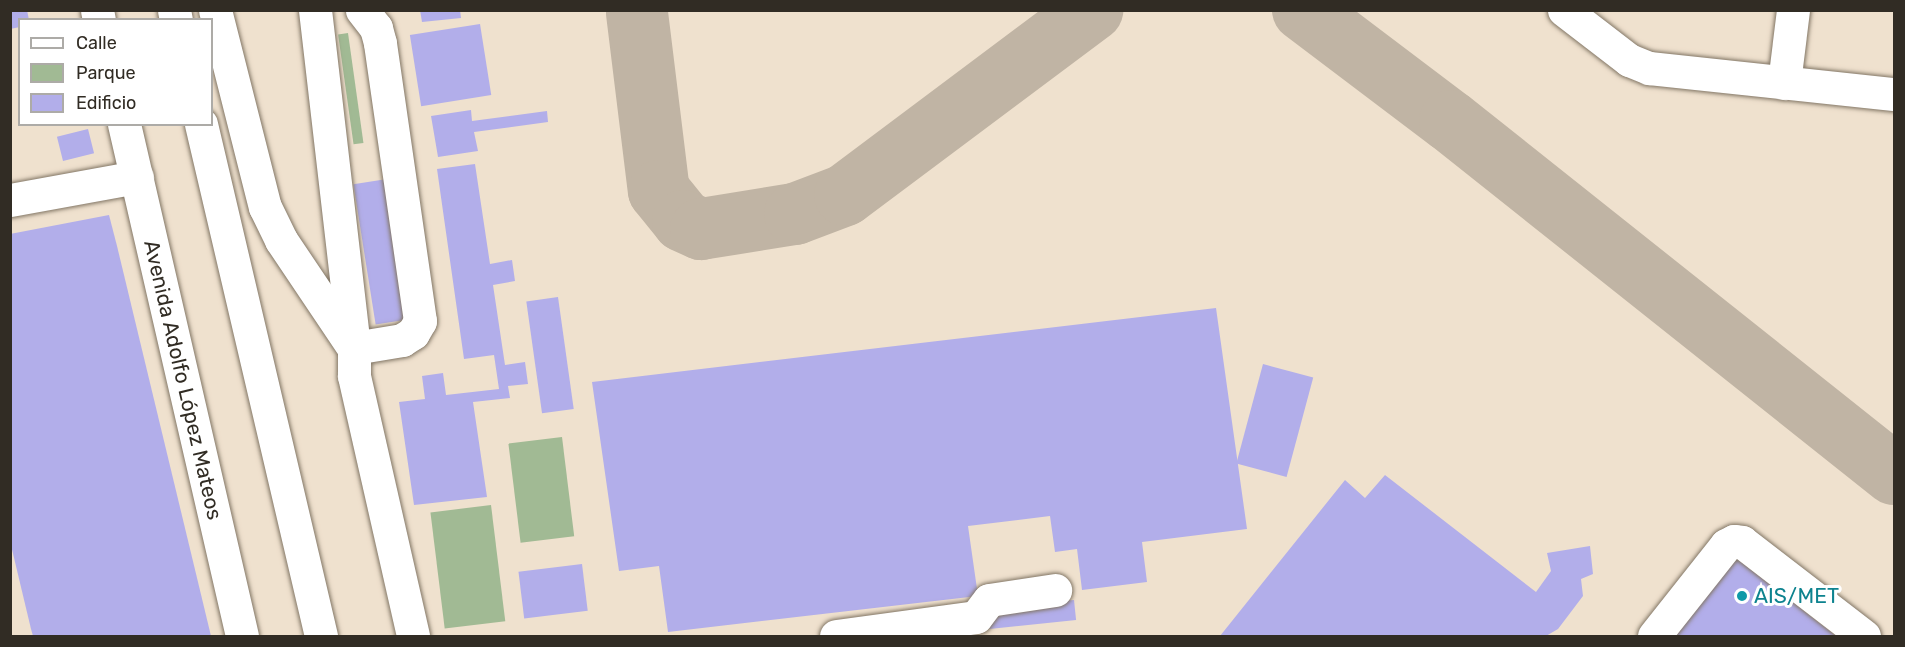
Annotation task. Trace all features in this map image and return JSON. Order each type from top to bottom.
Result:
[{"type":"street","points":[[215,10],[265,207],[281,240],[354,348]]},
{"type":"street","points":[[315,10],[354,348],[359,411],[413,636]]},
{"type":"street","points":[[354,348],[402,340],[413,333],[420,321],[380,43],[376,28],[362,10]]},
{"type":"street","points":[[1564,10],[1629,60],[1649,68],[1894,94]]},
{"type":"street","points":[[1784,83],[1793,10]]},
{"type":"street","name":"Avenida Adolfo López Mateos","points":[[124,126],[242,636]]},
{"type":"street","points":[[201,126],[321,636]]},
{"type":"street","points":[[10,200],[137,177]]},
{"type":"street","points":[[1654,636],[1726,545],[1734,541],[1742,542],[1864,636]]},
{"type":"street","points":[[836,636],[976,617],[989,600],[1055,590]]},
{"type":"green space","points":[[348,33],[363,143],[354,144],[338,34]]},
{"type":"green space","points":[[562,437],[574,536],[521,543],[508,444]]},
{"type":"green space","points":[[491,505],[505,621],[445,629],[430,512]]},
{"type":"building","points":[[10,10],[27,10],[29,18],[18,18],[18,27],[10,29]]},
{"type":"building","points":[[420,10],[460,10],[461,18],[422,22]]},
{"type":"building","points":[[480,24],[491,95],[421,106],[410,35]]},
{"type":"building","points":[[471,110],[472,121],[547,111],[548,122],[474,132],[478,151],[438,157],[431,116]]},
{"type":"building","points":[[88,129],[94,153],[63,161],[57,137]]},
{"type":"building","points":[[475,164],[490,264],[512,260],[515,281],[493,285],[505,365],[525,362],[528,384],[508,386],[510,398],[473,402],[487,497],[414,505],[399,402],[425,399],[422,376],[443,373],[446,395],[499,389],[494,355],[464,359],[437,169]]},
{"type":"building","points":[[387,179],[409,319],[376,325],[353,184]]},
{"type":"building","points":[[109,215],[211,636],[33,636],[31,629],[10,541],[10,234]]},
{"type":"building","points":[[558,297],[574,409],[542,413],[526,301]]},
{"type":"building","points":[[1216,308],[1247,529],[1142,542],[1147,582],[1082,590],[1077,549],[1055,552],[1050,516],[968,526],[978,596],[668,632],[659,566],[619,571],[592,382]]},
{"type":"building","points":[[1263,364],[1313,377],[1287,477],[1236,463]]},
{"type":"building","points":[[1385,475],[1536,592],[1551,571],[1547,553],[1590,546],[1593,574],[1581,579],[1583,596],[1558,629],[1546,636],[1220,636],[1345,480],[1365,498]]},
{"type":"building","name":"AIS/MET","points":[[1732,555],[1836,636],[1668,636]]},
{"type":"building","points":[[582,564],[588,611],[524,618],[518,572]]},
{"type":"building","points":[[1074,600],[1076,620],[990,629],[987,609]]},
{"type":"taxiway","points":[[637,13],[659,191],[683,221],[701,229],[795,214],[845,195],[1092,10]]},
{"type":"taxiway","points":[[1303,10],[1450,121],[1894,474]]},
{"type":"place","name":"AIS/MET","points":[[1742,596]]}]
